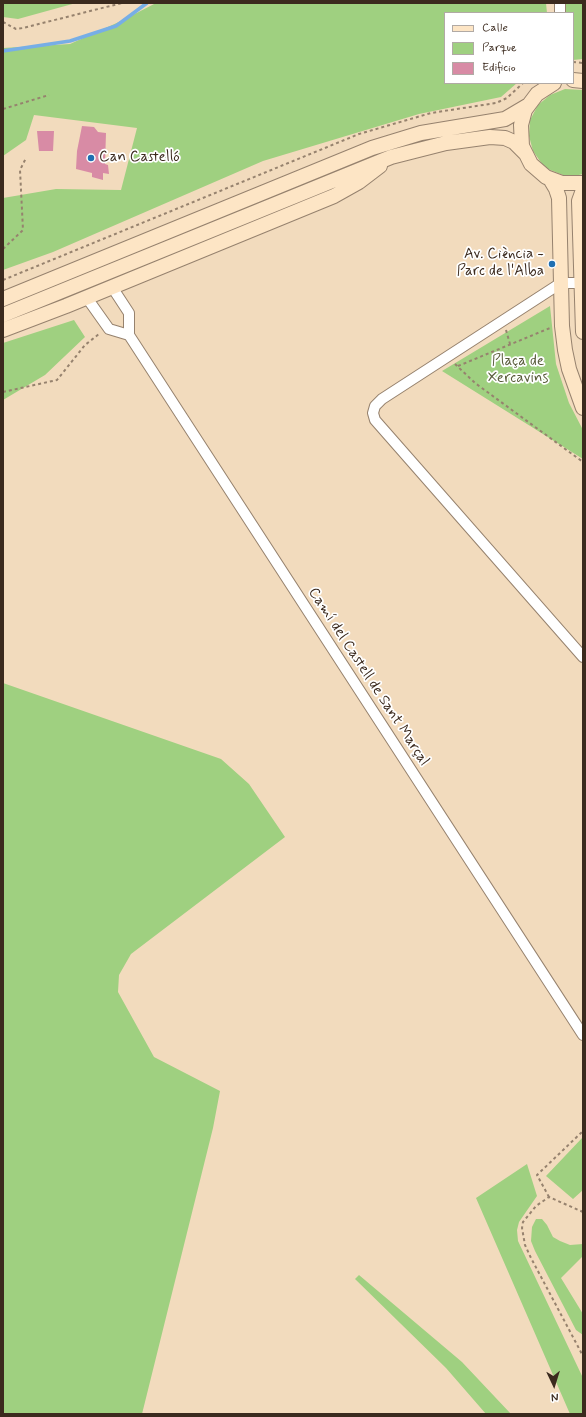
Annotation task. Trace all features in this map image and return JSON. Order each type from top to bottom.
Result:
[{"type":"main road","points":[[525,153],[520,130],[522,118],[527,106],[537,94],[552,84]]},
{"type":"main road","points":[[3,298],[372,148],[421,133],[505,119],[527,106]]},
{"type":"main road","points":[[3,315],[391,157],[446,143],[490,137],[505,138],[514,142],[525,153],[534,167],[550,179],[566,184],[583,183]]},
{"type":"main road","points":[[3,330],[87,298],[334,196],[359,182],[391,157]]},
{"type":"main road","points":[[550,179],[559,198],[562,326],[565,350],[569,370],[583,408]]},
{"type":"main road","points":[[583,190],[579,200],[583,332]]},
{"type":"street","points":[[581,283],[561,283],[382,399],[374,406],[373,413],[375,420],[583,657]]},
{"type":"street","points":[[87,298],[109,329],[129,335],[128,313],[112,287]]},
{"type":"street","name":"Camí del Castell de Sant Marçal","points":[[129,335],[583,1035]]},
{"type":"path","points":[[3,22],[16,29],[23,28],[122,3]]},
{"type":"path","points":[[141,3],[149,3]]},
{"type":"path","points":[[3,280],[359,134],[431,113],[502,101],[512,95],[522,84]]},
{"type":"path","points":[[3,108],[49,95]]},
{"type":"path","points":[[3,249],[23,230],[20,170],[26,158]]},
{"type":"path","points":[[505,325],[510,344]]},
{"type":"path","points":[[458,366],[550,328]]},
{"type":"path","points":[[3,392],[57,380],[85,345],[95,336],[109,329]]},
{"type":"path","points":[[453,360],[475,383],[583,462]]},
{"type":"path","points":[[583,1131],[537,1175],[549,1197],[583,1212]]},
{"type":"path","points":[[549,1197],[536,1206],[523,1222],[525,1245],[583,1356]]},
{"type":"green space","points":[[3,3],[76,3],[18,19],[3,17]]},
{"type":"green space","points":[[156,3],[546,3],[547,12],[444,12],[444,84],[516,84],[501,97],[419,114],[263,161],[53,252],[3,270],[3,198],[56,189],[121,190],[137,128],[34,115],[26,140],[3,156],[3,48],[70,44]]},
{"type":"green space","points":[[560,3],[583,3],[583,59],[574,60],[574,12],[560,12]]},
{"type":"green space","points":[[565,89],[583,90],[583,174],[579,175],[563,175],[548,169],[542,164],[533,151],[529,136],[530,120],[538,105],[550,95]]},
{"type":"green space","name":"Plaça de Xercavins","points":[[550,306],[556,364],[569,403],[583,430],[583,459],[442,371]]},
{"type":"green space","points":[[74,320],[85,337],[45,375],[3,400],[3,343]]},
{"type":"green space","points":[[3,683],[221,759],[249,784],[285,837],[131,954],[119,975],[118,992],[154,1057],[220,1091],[213,1128],[142,1414],[3,1414]]},
{"type":"green space","points":[[583,1137],[583,1190],[573,1199],[546,1176]]},
{"type":"green space","points":[[527,1164],[537,1196],[519,1222],[517,1230],[518,1241],[583,1378],[583,1414],[570,1414],[476,1198]]},
{"type":"green space","points":[[536,1219],[542,1219],[553,1237],[560,1241],[570,1245],[583,1244],[583,1256],[561,1278],[583,1314],[583,1335],[576,1330],[535,1251],[531,1241],[532,1227]]},
{"type":"green space","points":[[359,1275],[462,1362],[511,1414],[486,1414],[446,1368],[355,1279]]},
{"type":"building","name":"Can Castelló","points":[[82,126],[94,127],[98,132],[106,133],[105,164],[108,165],[109,174],[103,173],[103,180],[92,177],[92,173],[76,169],[77,151]]},
{"type":"building","points":[[37,131],[54,131],[53,151],[39,151]]},
{"type":"waterway","points":[[3,51],[70,41],[116,26],[147,3]]},
{"type":"place","name":"Can Castelló","points":[[91,158]]},
{"type":"place","name":"Av. Ciència - Parc de l'Alba","points":[[552,264]]}]
